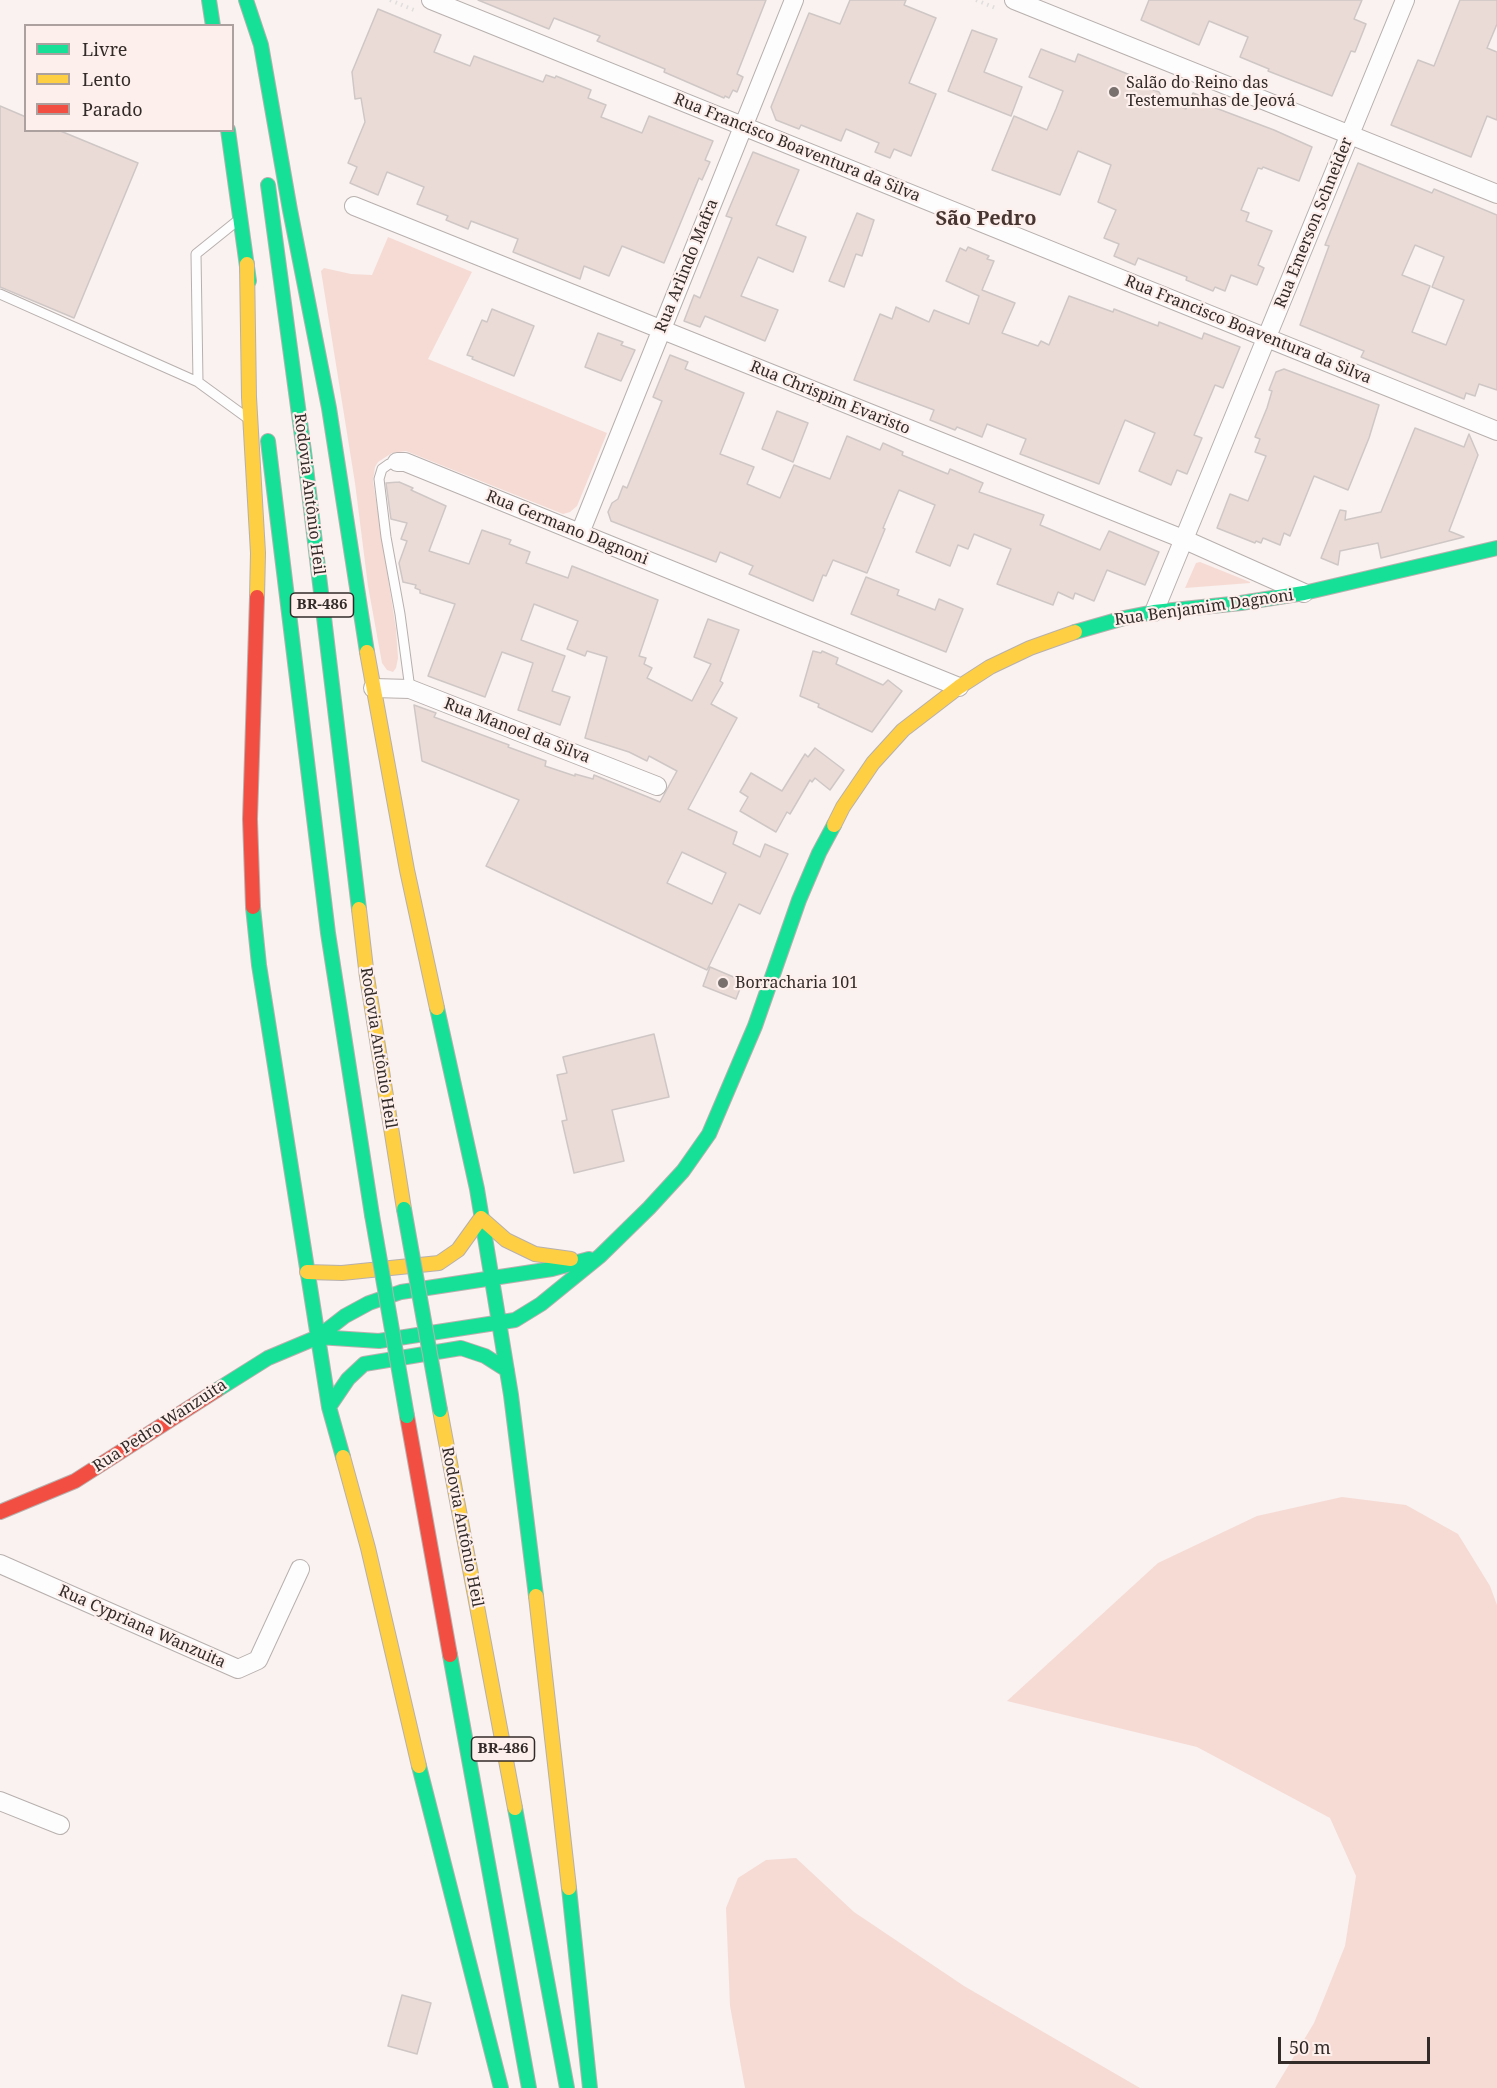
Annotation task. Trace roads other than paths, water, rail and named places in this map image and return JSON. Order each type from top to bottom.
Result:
[{"type":"main road","points":[[209,0],[213,24]]},
{"type":"main road","points":[[241,0],[251,69]]},
{"type":"main road","points":[[246,0],[261,45],[290,210],[329,408],[373,688],[407,870],[482,1218],[507,1370],[555,1753],[590,2088]]},
{"type":"main road","points":[[228,132],[262,391]]},
{"type":"main road","name":"Rodovia Antônio Heil","points":[[266,172],[305,459],[365,966],[404,1209],[440,1410],[567,2088]]},
{"type":"main road","points":[[247,264],[250,421],[258,553],[250,819],[254,920],[329,1407],[368,1548],[437,1842],[501,2088]]},
{"type":"main road","name":"Rodovia Antônio Heil","points":[[267,426],[328,933],[372,1215],[529,2088]]},
{"type":"main road","name":"Rua Benjamim Dagnoni","points":[[318,1337],[379,1341],[515,1320],[541,1305],[600,1256],[649,1208],[683,1171],[709,1134],[755,1026],[799,900],[819,853],[843,807],[873,763],[903,730],[959,687],[990,667],[1030,648],[1093,626],[1154,612],[1241,603],[1304,593],[1497,548]]},
{"type":"main road","points":[[307,1272],[342,1273],[439,1263],[458,1250],[482,1218]]},
{"type":"main road","points":[[482,1218],[506,1240],[536,1254],[568,1260],[600,1256]]},
{"type":"main road","name":"Rua Benjamim Dagnoni","points":[[318,1337],[345,1316],[369,1303],[391,1296],[444,1284],[564,1267],[600,1256]]},
{"type":"main road","name":"Rua Pedro Wanzuita","points":[[0,1512],[75,1480],[247,1370],[268,1358],[318,1337]]},
{"type":"main road","points":[[329,1407],[348,1379],[364,1364],[461,1348],[485,1356],[507,1370]]},
{"type":"street","name":"Rua Arlindo Mafra","points":[[580,533],[794,0]]},
{"type":"street","name":"Rua Emerson Schneider","points":[[1154,612],[1405,0]]},
{"type":"street","points":[[1006,4],[1350,135],[1497,194]]},
{"type":"street","name":"Rua Francisco Boaventura da Silva","points":[[427,7],[743,126],[1497,431]]},
{"type":"street","name":"Rua Chrispim Evaristo","points":[[354,206],[1183,539],[1304,593]]},
{"type":"street","name":"Rua Germano Dagnoni","points":[[397,462],[405,462],[959,687]]},
{"type":"street","name":"Rua Manoel da Silva","points":[[373,688],[410,689],[657,786]]},
{"type":"street","name":"Rua Cypriana Wanzuita","points":[[0,1564],[238,1669],[258,1659],[300,1569]]},
{"type":"street","points":[[0,1801],[60,1825]]},
{"type":"lane","points":[[198,382],[196,254],[241,218]]},
{"type":"lane","points":[[0,294],[198,382],[250,421]]},
{"type":"lane","name":"Rua Germano Dagnoni","points":[[397,462],[389,464],[382,470],[379,479],[410,689]]},
{"type":"place","name":"Salão do Reino das Testemunhas de Jeová","points":[[1114,92]]},
{"type":"place","name":"Borracharia 101","points":[[723,983]]},
{"type":"district","name":"São Pedro","points":[[986,219]]}]
